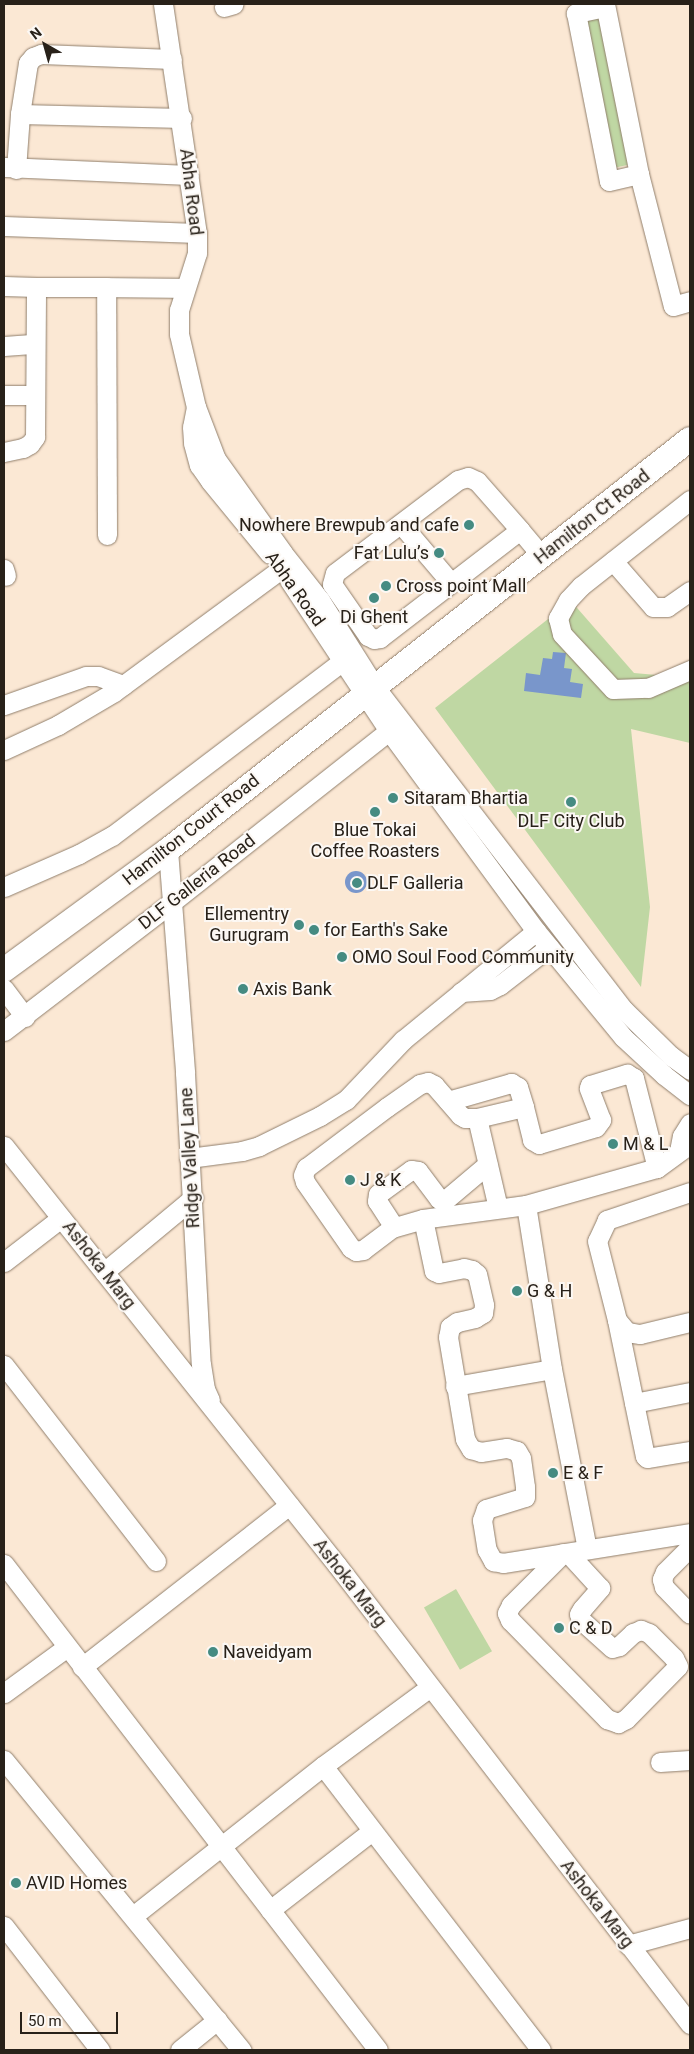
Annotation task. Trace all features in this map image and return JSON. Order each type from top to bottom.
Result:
[{"type":"main road","name":"Hamilton Ct Road","points":[[370,691],[542,557],[687,449]]},
{"type":"main road","name":"Hamilton Court Road","points":[[4,970],[168,850],[370,691]]},
{"type":"street","name":"Abha Road","points":[[163,4],[182,118],[197,233],[197,253],[178,310],[179,334],[196,407],[216,459],[283,553],[320,600],[370,691]]},
{"type":"street","points":[[639,174],[609,181],[576,14],[605,6],[639,174],[673,306],[690,301]]},
{"type":"street","points":[[172,59],[88,58],[40,54],[33,57],[28,63],[10,168],[189,175]]},
{"type":"street","points":[[20,114],[182,118]]},
{"type":"street","points":[[4,226],[197,233]]},
{"type":"street","points":[[4,286],[184,288]]},
{"type":"street","points":[[4,452],[23,448],[30,444],[34,437],[36,287]]},
{"type":"street","points":[[106,287],[107,535]]},
{"type":"street","points":[[4,346],[36,344]]},
{"type":"street","points":[[4,395],[35,395]]},
{"type":"street","name":"Abha Road","points":[[196,407],[192,427],[199,465],[281,568],[344,660],[370,691]]},
{"type":"street","points":[[520,530],[380,638],[374,639],[368,636],[332,584],[335,573],[458,480],[468,477],[477,481],[520,530],[542,557]]},
{"type":"street","points":[[690,500],[581,586],[568,600],[558,618],[562,634],[613,689],[648,688],[690,670]]},
{"type":"street","points":[[401,524],[450,583]]},
{"type":"street","points":[[613,561],[653,607],[668,607],[690,591]]},
{"type":"street","points":[[4,750],[58,725],[122,685],[281,568]]},
{"type":"street","points":[[320,600],[336,589]]},
{"type":"street","points":[[4,887],[79,854],[112,836],[344,660]]},
{"type":"street","points":[[4,705],[86,676],[98,676],[122,685]]},
{"type":"street","points":[[370,691],[389,730],[536,931],[623,1037],[690,1095]]},
{"type":"street","points":[[370,691],[624,1010],[671,1056],[690,1070]]},
{"type":"street","name":"DLF Galleria Road","points":[[4,1031],[25,1017],[171,903],[389,730]]},
{"type":"street","name":"Ridge Valley Lane","points":[[168,850],[193,1198],[201,1364],[205,1389],[214,1411]]},
{"type":"street","points":[[190,1158],[242,1151],[259,1146],[320,1116],[346,1100],[403,1040],[536,931]]},
{"type":"street","points":[[462,992],[490,990],[500,985],[549,947]]},
{"type":"street","points":[[4,989],[25,1017]]},
{"type":"street","points":[[448,1101],[511,1083],[518,1087],[535,1143],[596,1127],[601,1120],[590,1085],[631,1075],[634,1078],[657,1168]]},
{"type":"street","points":[[524,1107],[478,1118],[465,1118],[434,1085],[428,1082],[420,1084],[346,1136],[306,1168],[303,1176],[305,1182],[351,1248],[356,1251],[364,1250],[394,1227],[423,1219],[526,1204],[657,1168],[685,1147],[682,1136],[690,1123]]},
{"type":"street","points":[[478,1118],[498,1208]]},
{"type":"street","name":"Ashoka Marg","points":[[4,1146],[289,1505],[628,1945],[689,2021]]},
{"type":"street","points":[[394,1227],[377,1201],[378,1194],[411,1170],[418,1171],[439,1200],[444,1201],[488,1164]]},
{"type":"street","points":[[690,1192],[607,1220],[597,1241],[617,1320],[647,1458],[690,1452]]},
{"type":"street","points":[[104,1272],[193,1198]]},
{"type":"street","points":[[526,1204],[552,1369],[587,1548]]},
{"type":"street","points":[[4,1262],[61,1218]]},
{"type":"street","points":[[423,1219],[434,1270],[439,1273],[464,1268],[478,1274],[484,1305],[483,1313],[474,1318],[457,1322],[450,1327],[448,1337],[465,1439],[471,1449],[481,1452],[507,1448],[517,1451],[521,1458],[526,1487],[525,1497],[486,1509],[482,1520],[487,1550],[493,1561],[503,1563],[587,1548],[690,1533]]},
{"type":"street","points":[[617,1320],[627,1332],[640,1334],[690,1322]]},
{"type":"street","points":[[4,1365],[156,1561]]},
{"type":"street","points":[[455,1386],[552,1369]]},
{"type":"street","points":[[634,1403],[690,1392]]},
{"type":"street","points":[[82,1667],[289,1505]]},
{"type":"street","points":[[690,1547],[665,1572],[662,1578],[664,1587],[690,1614]]},
{"type":"street","points":[[565,1553],[600,1588],[579,1614],[581,1620],[612,1648],[619,1646],[633,1633],[641,1630],[650,1633],[674,1658],[678,1666],[626,1719],[618,1723],[607,1719],[510,1620],[507,1613],[511,1605],[565,1553]]},
{"type":"street","points":[[4,1564],[219,1846],[378,2050]]},
{"type":"street","points":[[4,1693],[67,1647]]},
{"type":"street","points":[[133,1916],[219,1846],[430,1687]]},
{"type":"street","points":[[4,1760],[242,2050]]},
{"type":"street","points":[[660,1762],[690,1760]]},
{"type":"street","points":[[323,1766],[541,2050]]},
{"type":"street","points":[[270,1910],[372,1831]]},
{"type":"street","points":[[4,1926],[100,2050]]},
{"type":"street","points":[[628,1945],[690,1928]]},
{"type":"street","points":[[180,2050],[217,2020]]},
{"type":"green space","points":[[602,17],[633,164],[615,168],[583,21]]},
{"type":"green space","name":"DLF City Club","points":[[571,601],[634,673],[690,678],[690,743],[631,729],[650,907],[641,987],[435,708]]},
{"type":"green space","points":[[456,1589],[492,1651],[460,1670],[424,1608]]},
{"type":"water","points":[[553,652],[566,653],[564,668],[572,669],[570,682],[583,684],[581,698],[524,691],[526,673],[540,675],[543,658],[552,659]]},
{"type":"water","points":[[356,871],[364,874],[367,882],[364,890],[356,893],[348,890],[345,882],[348,874]]},
{"type":"place","name":"Nowhere Brewpub and cafe","points":[[469,525]]},
{"type":"place","name":"Fat Lulu’s","points":[[439,553]]},
{"type":"place","name":"Cross point Mall","points":[[386,586]]},
{"type":"place","name":"Di Ghent","points":[[374,598]]},
{"type":"place","name":"Sitaram Bhartia","points":[[393,798]]},
{"type":"place","name":"DLF City Club","points":[[571,802]]},
{"type":"place","name":"Blue Tokai Coffee Roasters","points":[[375,812]]},
{"type":"place","name":"DLF Galleria","points":[[357,883]]},
{"type":"place","name":"Ellementry Gurugram","points":[[299,925]]},
{"type":"place","name":"for Earth's Sake","points":[[314,930]]},
{"type":"place","name":"OMO Soul Food Community","points":[[342,957]]},
{"type":"place","name":"Axis Bank","points":[[243,989]]},
{"type":"place","name":"M & L","points":[[613,1144]]},
{"type":"place","name":"J & K","points":[[350,1180]]},
{"type":"place","name":"G & H","points":[[517,1291]]},
{"type":"place","name":"E & F","points":[[553,1473]]},
{"type":"place","name":"C & D","points":[[559,1628]]},
{"type":"place","name":"Naveidyam","points":[[213,1652]]},
{"type":"place","name":"AVID Homes","points":[[16,1883]]}]
